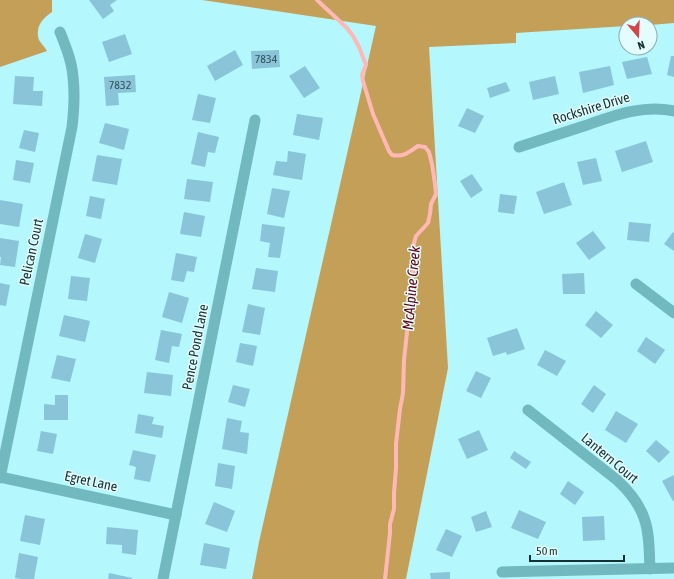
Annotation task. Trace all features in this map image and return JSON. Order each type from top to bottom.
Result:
[{"type":"street","name":"Pelican Court","points":[[0,477],[72,127],[75,97],[73,76],[67,50],[60,32]]},
{"type":"street","name":"Rockshire Drive","points":[[519,147],[640,109],[654,108],[674,111]]},
{"type":"street","name":"Pence Pond Lane","points":[[163,579],[255,120]]},
{"type":"street","points":[[636,284],[674,313]]},
{"type":"street","name":"Lantern Court","points":[[528,410],[628,490],[645,519],[650,568]]},
{"type":"street","name":"Egret Lane","points":[[0,477],[176,515]]},
{"type":"street","points":[[502,572],[578,575],[650,568],[674,568]]},
{"type":"shaded area","points":[[0,0],[52,0],[52,12],[42,21],[38,31],[39,40],[47,51],[0,67]]},
{"type":"shaded area","points":[[202,0],[674,0],[674,23],[658,24],[658,16],[618,16],[618,27],[516,33],[516,43],[429,47],[448,368],[406,579],[252,579],[259,542],[376,26]]},
{"type":"building","points":[[89,0],[117,0],[110,5],[114,11],[103,19]]},
{"type":"building","points":[[125,34],[132,54],[109,62],[102,42]]},
{"type":"building","points":[[235,50],[243,65],[215,81],[207,66]]},
{"type":"building","points":[[279,50],[280,67],[252,69],[251,51]]},
{"type":"building","points":[[671,56],[674,56],[674,77],[667,75]]},
{"type":"building","points":[[647,57],[652,74],[627,79],[622,62]]},
{"type":"building","points":[[305,66],[320,88],[304,98],[289,76]]},
{"type":"building","points":[[610,66],[614,85],[583,93],[579,72]]},
{"type":"building","points":[[135,75],[136,92],[118,93],[119,105],[106,106],[104,77]]},
{"type":"building","points":[[15,76],[34,77],[33,91],[43,91],[42,106],[13,104]]},
{"type":"building","points":[[555,76],[559,94],[533,100],[529,82]]},
{"type":"building","points":[[506,82],[510,91],[490,98],[487,88]]},
{"type":"building","points":[[198,94],[216,98],[210,123],[192,120]]},
{"type":"building","points":[[467,108],[484,116],[475,133],[458,126]]},
{"type":"building","points":[[297,114],[323,118],[319,140],[293,135]]},
{"type":"building","points":[[105,123],[129,129],[124,150],[99,143]]},
{"type":"building","points":[[24,130],[39,133],[35,152],[19,148]]},
{"type":"building","points":[[198,132],[219,137],[215,153],[208,152],[205,167],[191,164]]},
{"type":"building","points":[[646,141],[653,162],[622,172],[615,151]]},
{"type":"building","points":[[288,151],[306,154],[302,180],[273,175],[276,161],[287,162]]},
{"type":"building","points":[[97,155],[122,159],[117,185],[92,181]]},
{"type":"building","points":[[596,158],[602,181],[583,185],[577,162]]},
{"type":"building","points":[[16,160],[34,163],[30,183],[13,180]]},
{"type":"building","points":[[472,174],[483,190],[471,198],[460,181]]},
{"type":"building","points":[[187,179],[213,182],[210,202],[184,199]]},
{"type":"building","points":[[564,182],[572,205],[544,214],[536,192]]},
{"type":"building","points":[[272,188],[290,191],[284,218],[267,214]]},
{"type":"building","points":[[500,194],[517,196],[514,214],[498,212]]},
{"type":"building","points":[[90,196],[105,199],[101,219],[86,216]]},
{"type":"building","points":[[0,200],[23,204],[19,227],[0,224]]},
{"type":"building","points":[[184,212],[205,216],[201,237],[180,234]]},
{"type":"building","points":[[629,222],[651,224],[649,242],[627,240]]},
{"type":"building","points":[[262,224],[285,227],[280,258],[268,257],[270,243],[260,241]]},
{"type":"building","points":[[593,231],[606,248],[589,260],[576,243]]},
{"type":"building","points":[[673,232],[674,233],[674,251],[664,244]]},
{"type":"building","points":[[85,234],[102,239],[95,263],[78,258]]},
{"type":"building","points":[[0,238],[19,241],[15,267],[0,265]]},
{"type":"building","points":[[176,253],[197,257],[194,272],[187,271],[184,282],[171,280]]},
{"type":"building","points":[[256,268],[278,271],[275,292],[252,289]]},
{"type":"building","points":[[584,273],[585,294],[563,294],[562,274]]},
{"type":"building","points":[[71,276],[90,278],[87,301],[68,299]]},
{"type":"building","points":[[0,283],[10,285],[6,306],[0,305]]},
{"type":"building","points":[[169,292],[189,298],[182,323],[162,317]]},
{"type":"building","points":[[248,304],[265,308],[260,335],[242,332]]},
{"type":"building","points":[[596,311],[613,325],[601,338],[585,325]]},
{"type":"building","points":[[64,315],[90,321],[85,342],[59,336]]},
{"type":"building","points":[[517,328],[525,349],[507,355],[506,352],[493,356],[487,338]]},
{"type":"building","points":[[161,330],[182,334],[179,347],[172,346],[169,363],[155,360]]},
{"type":"building","points":[[646,337],[665,350],[655,364],[637,351]]},
{"type":"building","points":[[240,343],[257,346],[253,366],[236,362]]},
{"type":"building","points":[[545,350],[566,361],[557,376],[537,365]]},
{"type":"building","points":[[57,355],[76,359],[70,382],[51,378]]},
{"type":"building","points":[[476,371],[491,378],[481,398],[466,391]]},
{"type":"building","points":[[147,372],[173,375],[171,396],[144,393]]},
{"type":"building","points":[[233,385],[250,389],[245,407],[228,402]]},
{"type":"building","points":[[594,385],[606,394],[593,413],[581,404]]},
{"type":"building","points":[[55,395],[68,395],[68,420],[44,420],[44,404],[55,405]]},
{"type":"building","points":[[616,411],[638,424],[626,443],[605,430]]},
{"type":"building","points":[[138,414],[154,417],[152,424],[164,426],[162,438],[135,433]]},
{"type":"building","points":[[227,418],[242,421],[240,432],[249,433],[247,454],[222,449]]},
{"type":"building","points":[[479,430],[488,450],[467,459],[458,439]]},
{"type":"building","points":[[41,431],[57,434],[53,454],[37,451]]},
{"type":"building","points":[[656,440],[670,452],[659,463],[646,451]]},
{"type":"building","points":[[133,450],[156,455],[150,482],[134,479],[136,467],[129,465]]},
{"type":"building","points":[[514,451],[531,462],[526,469],[510,458]]},
{"type":"building","points":[[218,463],[235,466],[232,489],[215,486]]},
{"type":"building","points":[[674,475],[674,501],[673,501],[662,481]]},
{"type":"building","points":[[568,481],[584,492],[575,505],[560,494]]},
{"type":"building","points":[[214,502],[235,511],[227,532],[205,524]]},
{"type":"building","points":[[519,510],[546,522],[538,539],[511,528]]},
{"type":"building","points":[[486,511],[492,527],[476,532],[471,517]]},
{"type":"building","points":[[25,515],[45,519],[40,545],[20,541]]},
{"type":"building","points":[[604,516],[605,540],[583,541],[582,517]]},
{"type":"building","points":[[107,527],[138,530],[136,555],[122,553],[122,545],[106,544]]},
{"type":"building","points":[[446,529],[462,536],[452,557],[436,550]]},
{"type":"building","points":[[204,543],[230,548],[226,569],[200,565]]},
{"type":"building","points":[[19,553],[38,557],[34,579],[15,578]]},
{"type":"building","points":[[450,572],[450,579],[431,579],[430,573]]},
{"type":"building","points":[[109,573],[132,578],[132,579],[108,579]]},
{"type":"waterway","name":"McAlpine Creek","points":[[317,0],[347,28],[359,47],[366,65],[362,75],[363,81],[373,114],[389,151],[392,155],[403,155],[418,146],[425,147],[429,152],[435,184],[436,194],[431,204],[428,223],[416,236],[414,243],[412,286],[404,360],[403,393],[396,444],[394,509],[390,524],[385,579]]}]
